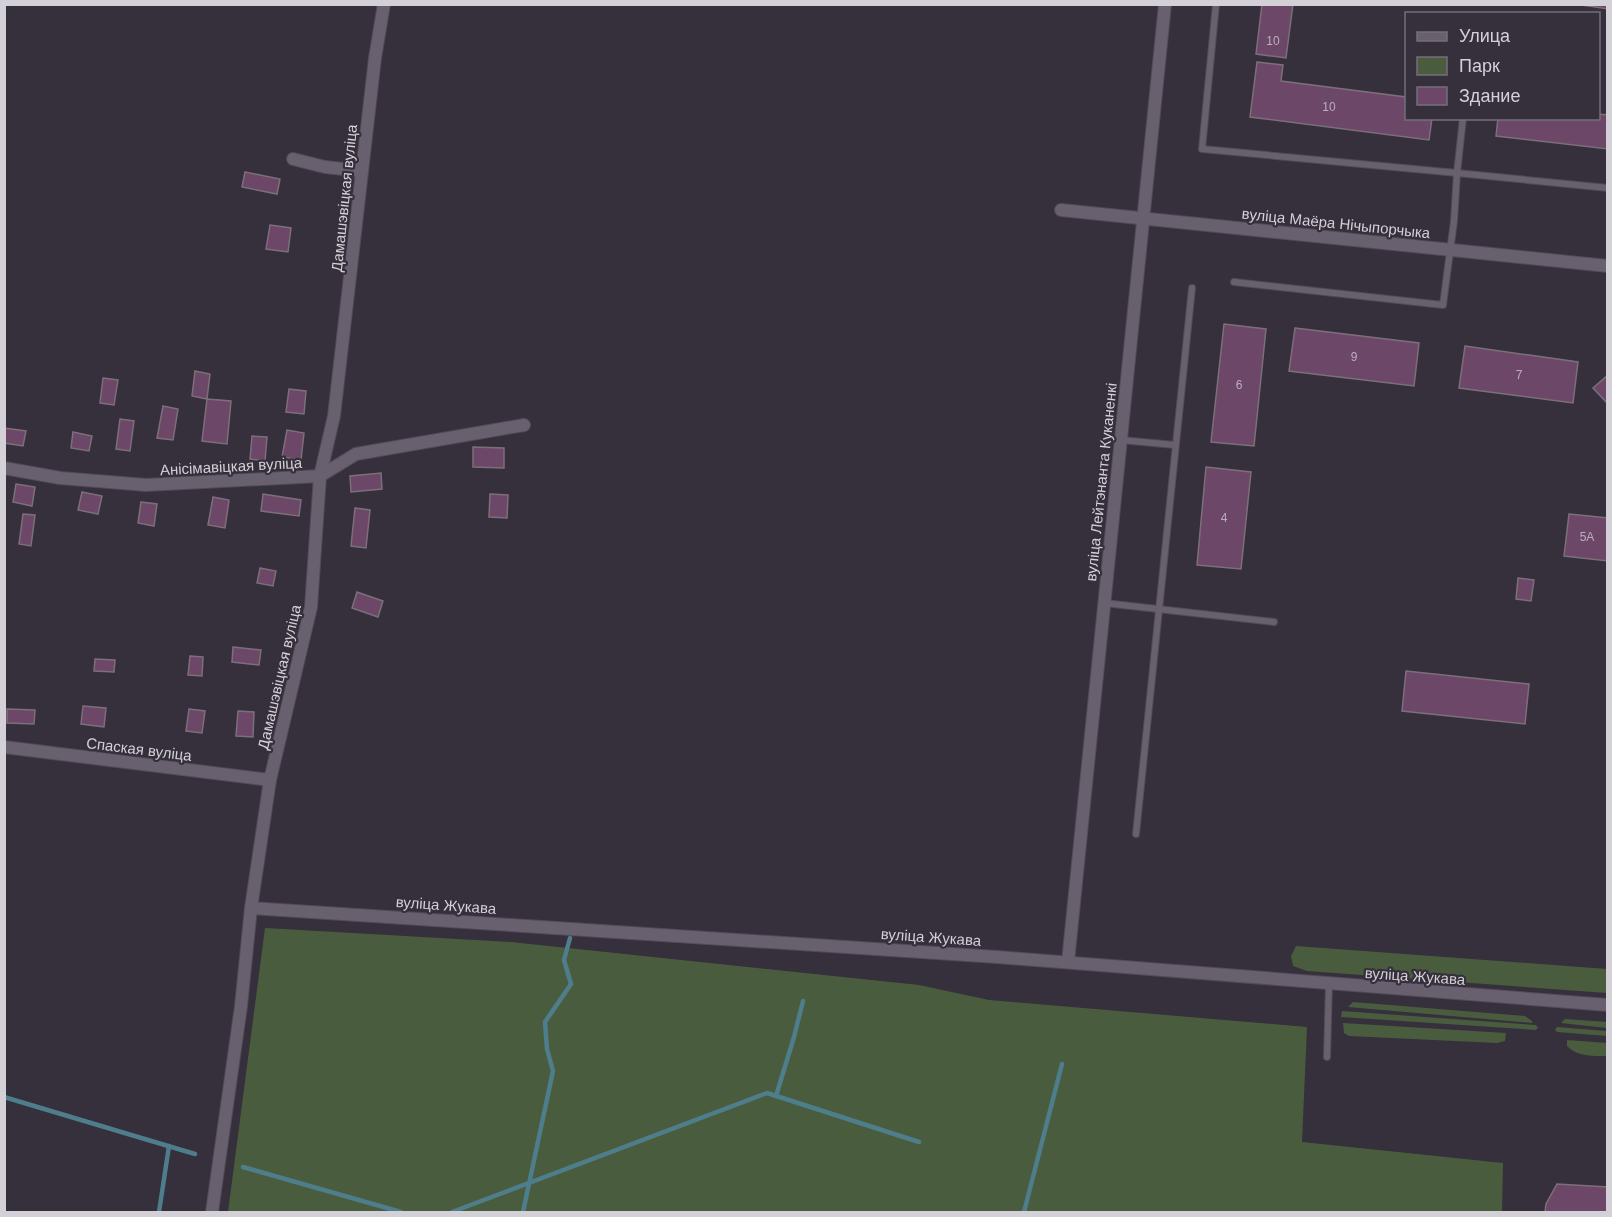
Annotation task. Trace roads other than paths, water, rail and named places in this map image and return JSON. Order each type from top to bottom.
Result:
[{"type":"street","name":"Дамашэвіцкая вуліца","points":[[212,1212],[270,780],[311,607],[321,476],[334,416],[375,58],[384,4]]},
{"type":"street","name":"вуліца Лейтэнанта Куканенкі","points":[[1068,962],[1165,4]]},
{"type":"street","points":[[293,159],[325,167],[362,171]]},
{"type":"street","name":"вуліца Маёра Нічыпорчыка","points":[[1061,210],[1608,266]]},
{"type":"street","name":"Анісімавіцкая вуліца","points":[[4,468],[60,478],[146,485],[321,476],[356,454],[524,425]]},
{"type":"street","name":"Спаская вуліца","points":[[4,747],[270,780]]},
{"type":"street","name":"вуліца Жукава","points":[[251,908],[1068,962],[1608,1005]]},
{"type":"lane","points":[[1216,4],[1202,149],[1608,188]]},
{"type":"lane","points":[[1234,282],[1443,304],[1454,221],[1463,120]]},
{"type":"lane","points":[[1136,834],[1192,288]]},
{"type":"lane","points":[[1121,440],[1175,445]]},
{"type":"lane","points":[[1103,603],[1274,622]]},
{"type":"lane","points":[[1327,1057],[1329,984]]},
{"type":"waterway","points":[[523,1212],[553,1071],[547,1049],[545,1022],[571,984],[564,960],[570,938]]},
{"type":"waterway","points":[[776,1096],[803,1001]]},
{"type":"waterway","points":[[1024,1212],[1062,1064]]},
{"type":"waterway","points":[[452,1212],[767,1093],[919,1142]]},
{"type":"waterway","points":[[4,1097],[195,1154]]},
{"type":"waterway","points":[[159,1212],[169,1146]]},
{"type":"waterway","points":[[243,1167],[401,1212]]}]
